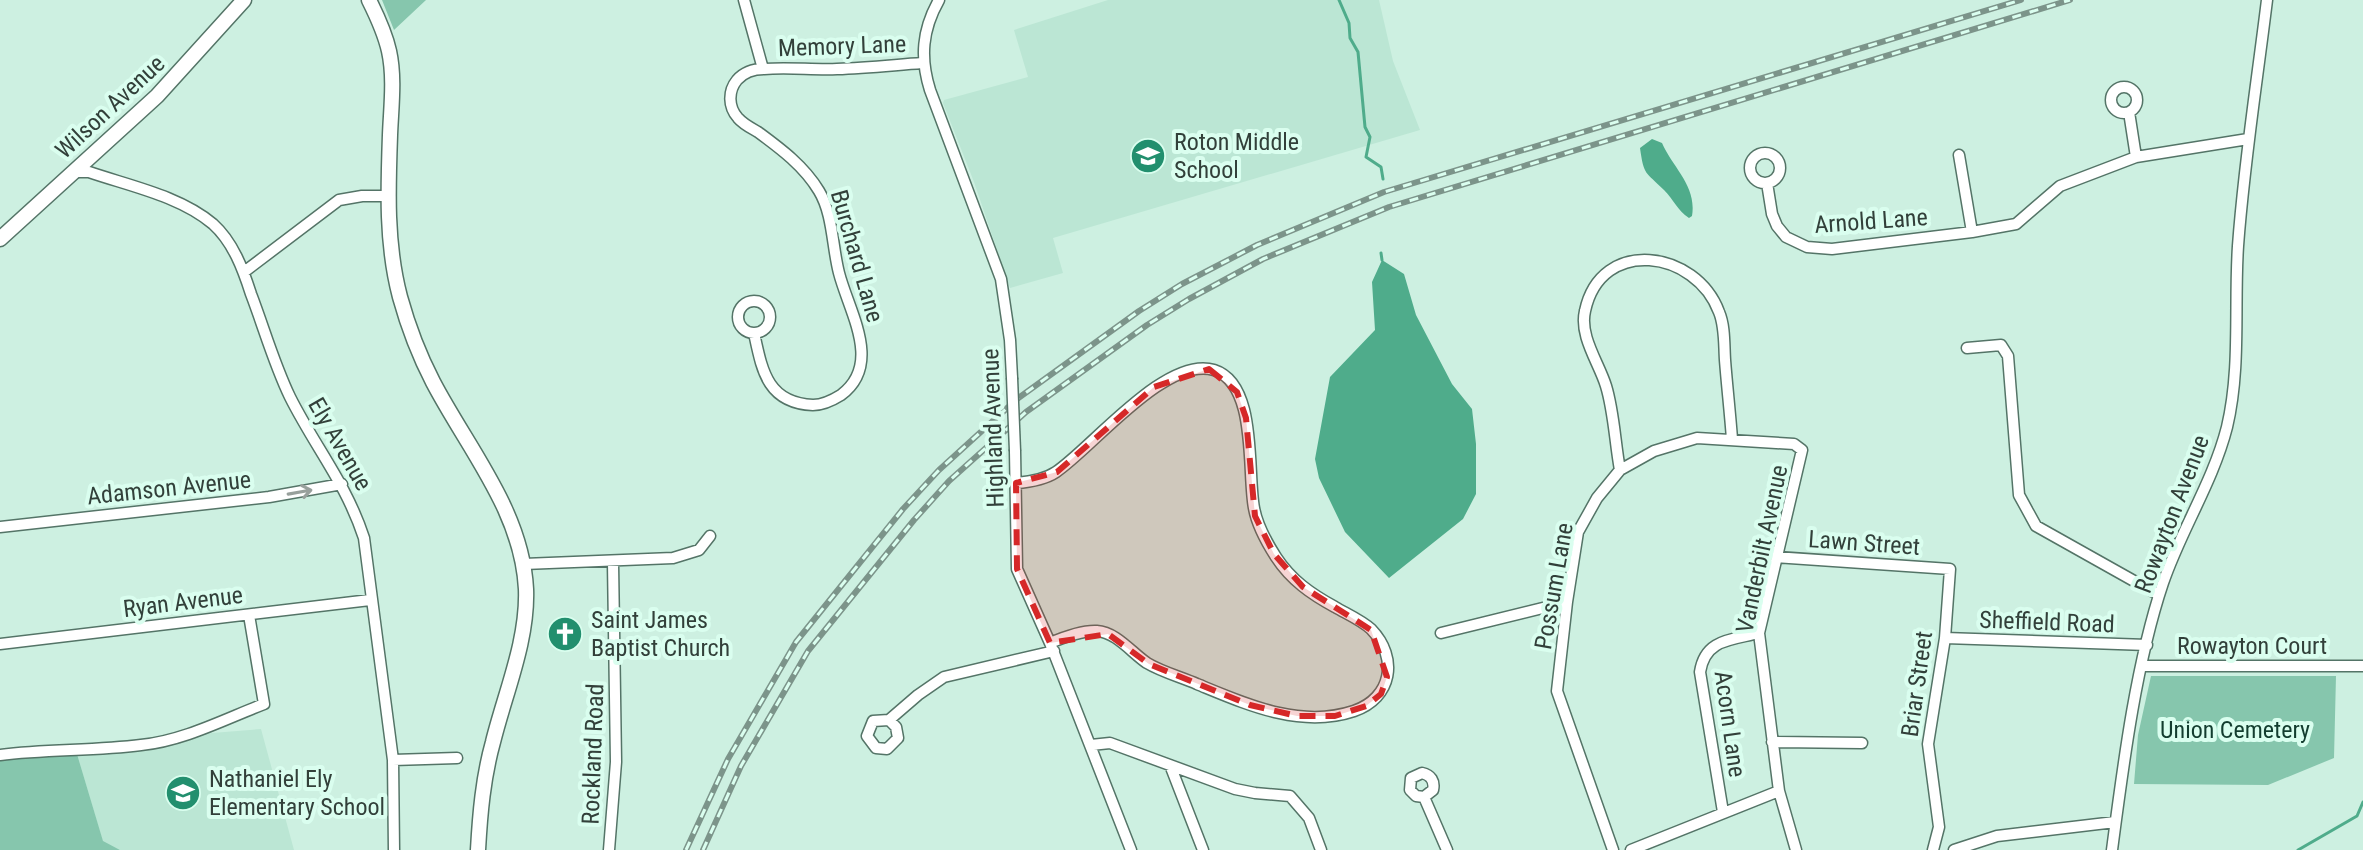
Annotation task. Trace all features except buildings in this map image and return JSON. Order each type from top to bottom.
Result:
[{"type":"main road","name":"Wilson Avenue","points":[[0,239],[157,96],[244,0]]},
{"type":"main road","points":[[369,0],[389,52],[392,89],[388,196],[396,280],[417,347],[432,381],[503,503],[516,533],[524,564],[526,594],[523,629],[487,766],[478,850]]},
{"type":"street","points":[[744,0],[763,69]]},
{"type":"street","name":"Highland Avenue","points":[[939,0],[928,23],[922,63],[1001,279],[1010,340],[1017,569],[1052,647],[1131,850]]},
{"type":"street","name":"Rowayton Avenue","points":[[2112,850],[2142,666],[2159,595],[2212,472],[2230,412],[2235,373],[2238,250],[2248,139],[2267,0]]},
{"type":"street","name":"Memory Lane","points":[[763,69],[836,69],[922,63]]},
{"type":"street","name":"Burchard Lane","points":[[754,333],[763,374],[770,386],[797,403],[816,405],[835,399],[850,388],[859,376],[863,358],[860,336],[839,275],[825,200],[812,179],[792,159],[739,120],[731,107],[730,94],[735,82],[744,73],[763,69]]},
{"type":"street","points":[[2129,112],[2136,157]]},
{"type":"street","name":"Arnold Lane","points":[[1767,183],[1777,226],[1786,237],[1807,247],[1832,249],[2016,224],[2060,186],[2136,157],[2248,139]]},
{"type":"street","points":[[1959,155],[1972,232]]},
{"type":"street","name":"Ely Avenue","points":[[74,172],[89,172],[195,212],[214,225],[244,272],[291,398],[342,484],[355,509],[364,538],[393,760],[394,850]]},
{"type":"street","points":[[244,272],[339,200],[388,196]]},
{"type":"street","points":[[1620,470],[1606,386],[1587,336],[1584,312],[1603,276],[1622,262],[1668,263],[1698,280],[1713,299],[1723,327],[1732,439]]},
{"type":"street","points":[[1967,348],[2001,345],[2008,356],[2019,495],[2036,526],[2159,595]]},
{"type":"street","points":[[889,720],[944,677],[1052,647],[1086,631],[1108,634],[1149,664],[1250,705],[1297,716],[1335,716],[1366,706],[1381,694],[1387,677],[1386,658],[1371,630],[1289,575],[1259,526],[1253,505],[1246,418],[1237,392],[1222,374],[1203,369],[1182,374],[1154,387],[1057,472],[1036,481],[1016,483]]},
{"type":"street","name":"Possum Lane","points":[[1613,850],[1557,691],[1578,532],[1597,498],[1620,470],[1654,451],[1697,438],[1800,447]]},
{"type":"street","name":"Vanderbilt Avenue","points":[[1796,850],[1779,791],[1759,633],[1803,454],[1800,447]]},
{"type":"street","name":"Adamson Avenue","points":[[0,527],[269,497],[342,484]]},
{"type":"street","points":[[524,564],[613,563],[673,558],[699,550],[710,536]]},
{"type":"street","name":"Lawn Street","points":[[1776,557],[1950,569]]},
{"type":"street","name":"Rockland Road","points":[[609,850],[616,762],[613,563]]},
{"type":"street","name":"Briar Street","points":[[1933,850],[1939,827],[1928,744],[1945,638],[1950,569]]},
{"type":"street","name":"Ryan Avenue","points":[[0,644],[370,600]]},
{"type":"street","points":[[1441,633],[1567,602]]},
{"type":"street","points":[[0,755],[48,749],[144,745],[180,736],[264,704],[249,615]]},
{"type":"street","name":"Acorn Lane","points":[[1723,812],[1700,672],[1702,659],[1707,650],[1716,644],[1759,633]]},
{"type":"street","name":"Sheffield Road","points":[[1945,638],[2147,645]]},
{"type":"street","name":"Rowayton Court","points":[[2142,666],[2363,666]]},
{"type":"street","points":[[1772,742],[1862,743]]},
{"type":"street","points":[[1091,745],[1110,743],[1235,789],[1290,796],[1309,818],[1321,850]]},
{"type":"street","points":[[393,760],[457,758]]},
{"type":"street","points":[[1170,765],[1203,850]]},
{"type":"street","points":[[1631,850],[1779,791]]},
{"type":"street","points":[[1424,797],[1447,850]]},
{"type":"street","points":[[1954,850],[1997,836],[2115,822]]},
{"type":"highlighted area","points":[[1209,369],[1237,392],[1246,418],[1255,516],[1274,554],[1303,587],[1371,630],[1387,677],[1381,694],[1366,706],[1335,716],[1297,716],[1250,705],[1149,664],[1108,634],[1050,643],[1017,569],[1016,483],[1057,472],[1154,387]]},
{"type":"shaded area","name":"Roton Middle School","points":[[1108,0],[1379,0],[1393,61],[1420,130],[1053,238],[1063,273],[1010,288],[944,100],[1028,77],[1014,30]]},
{"type":"shaded area","points":[[1652,139],[1662,143],[1688,186],[1693,205],[1689,218],[1644,169],[1640,148]]},
{"type":"shaded area","points":[[1382,260],[1404,274],[1416,315],[1452,384],[1472,409],[1476,444],[1476,494],[1463,519],[1389,578],[1345,532],[1319,478],[1315,459],[1330,377],[1375,330],[1372,282]]},
{"type":"shaded area","name":"Nathaniel Ely Elementary School","points":[[261,729],[294,850],[120,850],[103,842],[74,744]]},
{"type":"green space","points":[[382,0],[426,0],[394,30]]},
{"type":"green space","name":"Union Cemetery","points":[[2151,676],[2336,676],[2334,758],[2268,785],[2134,784],[2138,735]]},
{"type":"green space","points":[[74,744],[103,841],[120,850],[0,850],[0,751]]},
{"type":"waterway","points":[[1339,0],[1349,23],[1350,38],[1358,52],[1365,127],[1370,137],[1366,157],[1381,167],[1383,179]]},
{"type":"waterway","points":[[1381,253],[1382,260]]},
{"type":"waterway","points":[[2298,850],[2357,816],[2363,802]]},
{"type":"railway","points":[[686,850],[728,759],[796,642],[903,509],[939,470],[1017,399],[1139,311],[1182,284],[1257,245],[1384,192],[2021,0]]},
{"type":"railway","points":[[703,850],[741,766],[808,651],[914,520],[949,481],[1026,412],[1147,325],[1263,259],[1389,207],[2070,0]]},
{"type":"place","name":"Roton Middle School","points":[[1148,156]]},
{"type":"place","name":"Saint James Baptist Church","points":[[565,634]]},
{"type":"place","name":"Nathaniel Ely Elementary School","points":[[183,793]]}]
